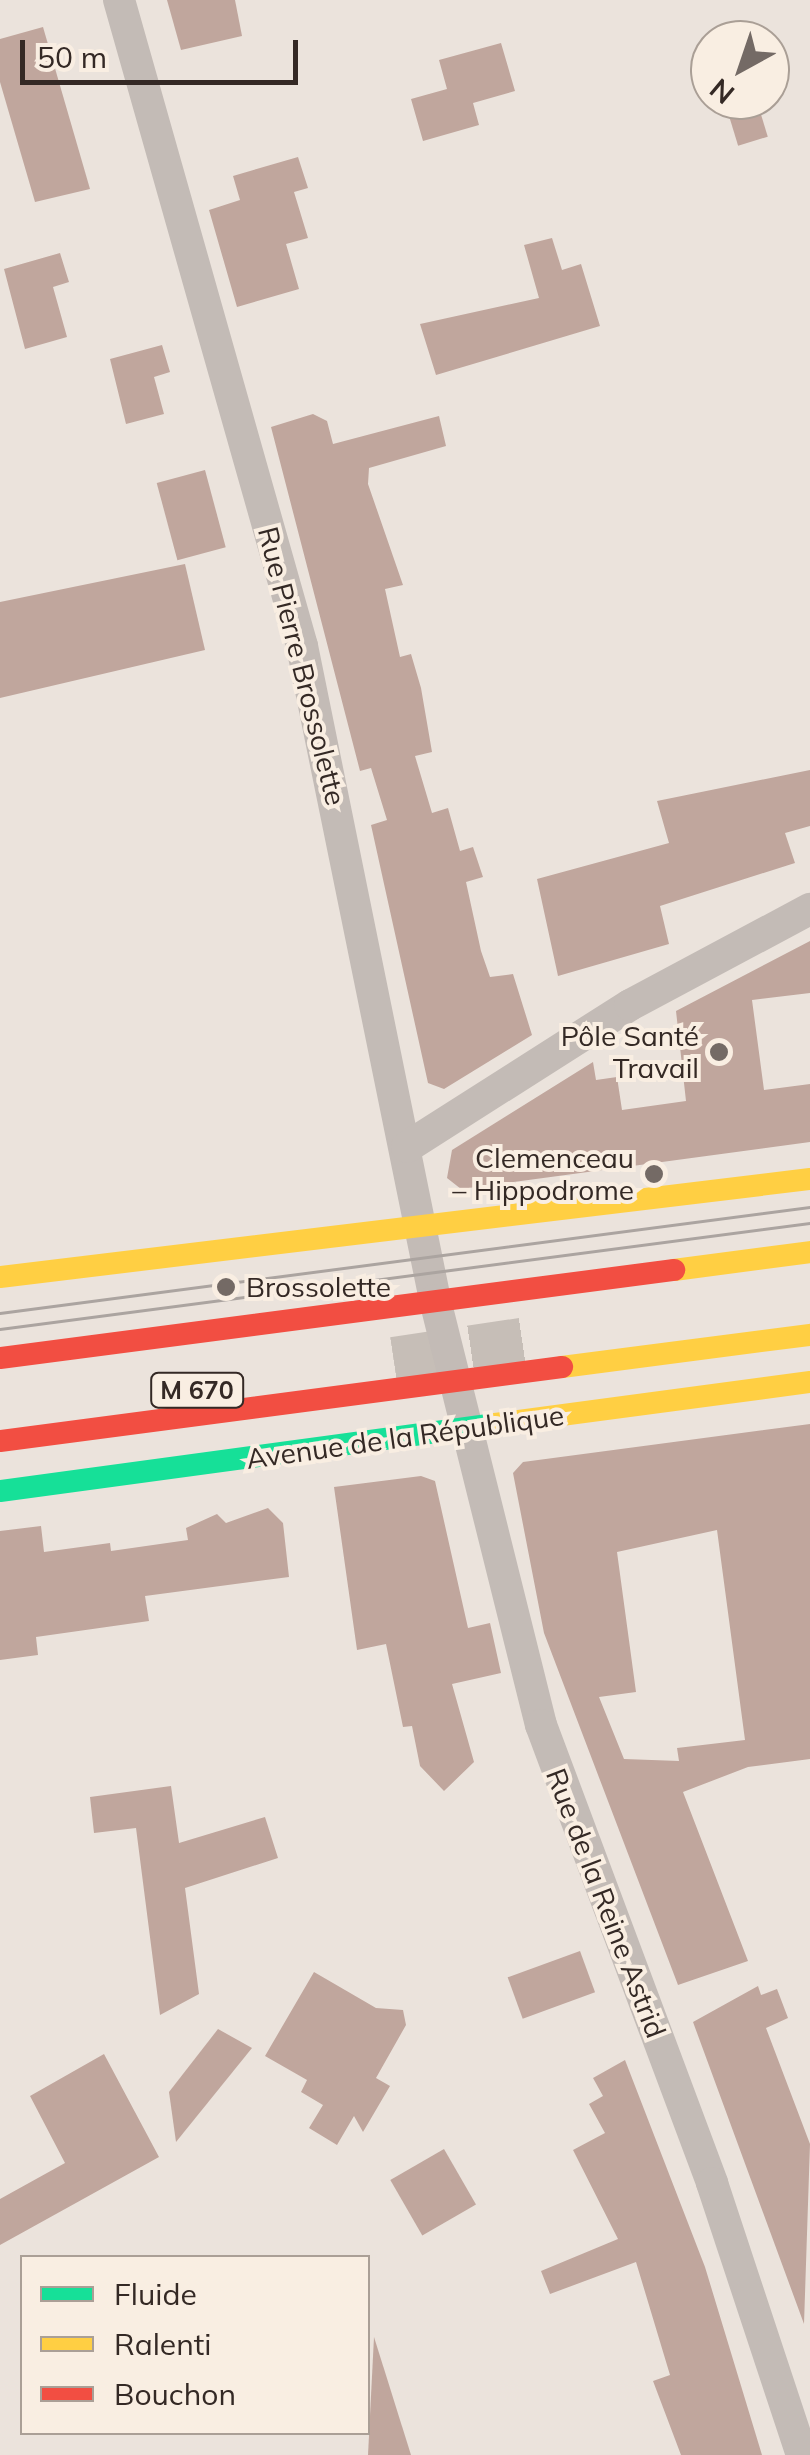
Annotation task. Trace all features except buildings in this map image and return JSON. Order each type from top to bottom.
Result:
[{"type":"main road","points":[[0,1277],[810,1180]]},
{"type":"main road","points":[[0,1358],[810,1252]]},
{"type":"main road","points":[[518,1315],[810,1276]]},
{"type":"main road","name":"M 670","points":[[0,1385],[376,1334]]},
{"type":"main road","points":[[0,1441],[810,1335]]},
{"type":"main road","name":"M 670","points":[[0,1418],[394,1363]]},
{"type":"main road","name":"Avenue de la République","points":[[0,1491],[810,1382]]},
{"type":"street","name":"Rue Pierre Brossolette","points":[[119,0],[302,646],[446,1340]]},
{"type":"street","points":[[407,1147],[630,1006],[810,909]]},
{"type":"street","name":"Rue de la Reine Astrid","points":[[446,1340],[472,1428],[566,1805],[712,2183],[802,2455]]},
{"type":"tunnel","points":[[394,1363],[528,1343]]},
{"type":"tram line","points":[[0,1313],[810,1207]]},
{"type":"tram line","points":[[0,1329],[810,1223]]},
{"type":"traffic: fast","points":[[0,1491],[495,1424]]},
{"type":"traffic: slow","points":[[0,1277],[810,1179]]},
{"type":"traffic: slow","points":[[674,1270],[810,1252]]},
{"type":"traffic: slow","points":[[562,1367],[810,1335]]},
{"type":"traffic: slow","points":[[495,1424],[810,1382]]},
{"type":"traffic: jam","points":[[0,1358],[674,1270]]},
{"type":"traffic: jam","points":[[0,1441],[562,1367]]},
{"type":"place","name":"Pôle Santé Travail","points":[[719,1052]]},
{"type":"place","name":"Clemenceau – Hippodrome","points":[[654,1174]]},
{"type":"place","name":"Brossolette","points":[[226,1287]]}]
